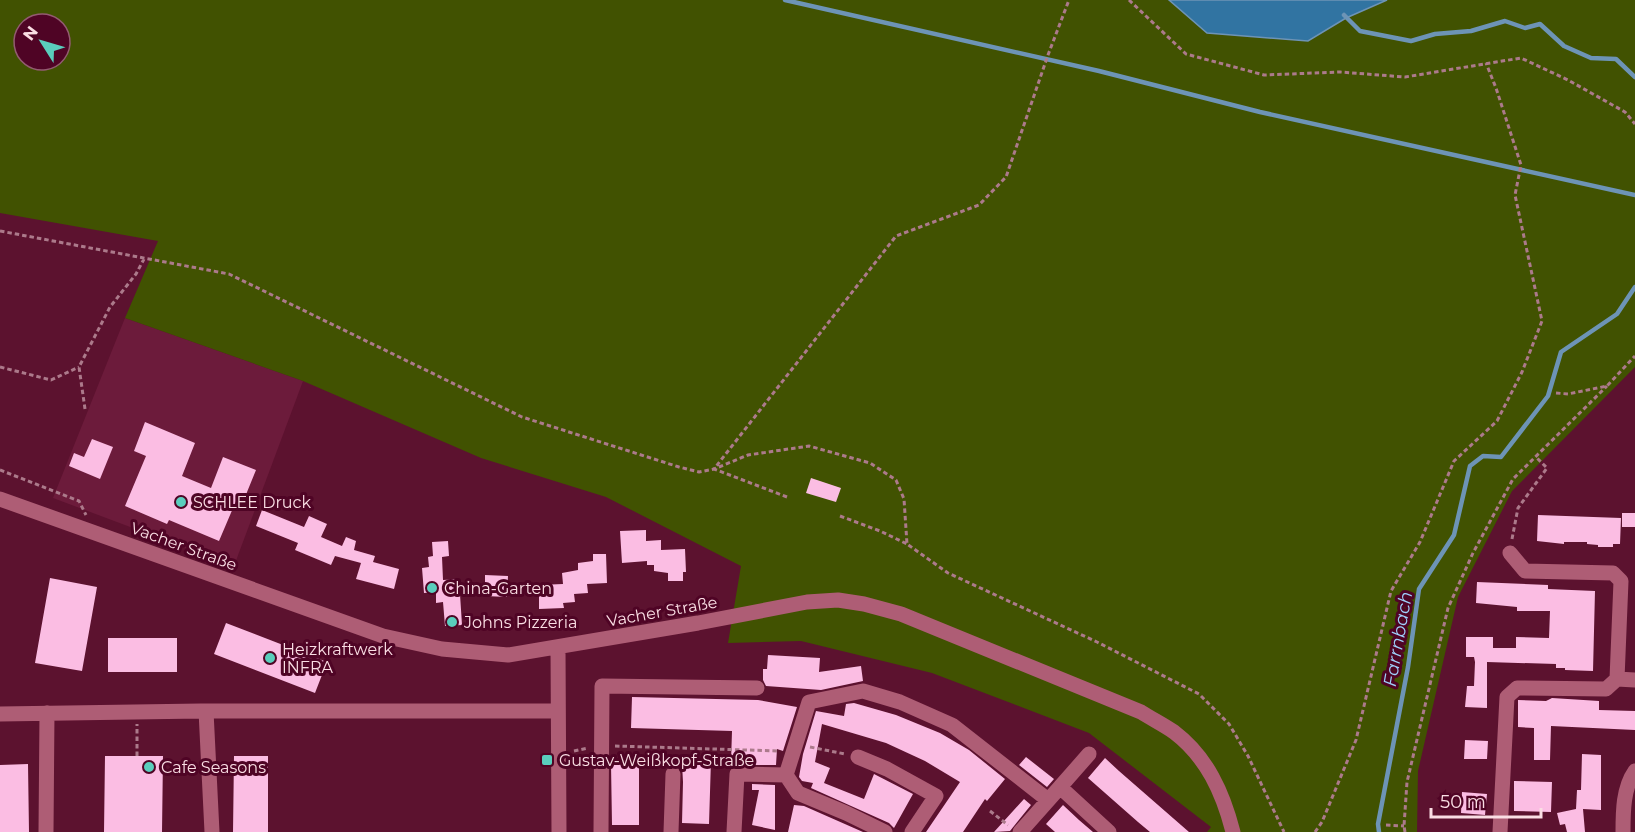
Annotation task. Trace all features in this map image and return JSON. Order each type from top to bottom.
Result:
[{"type":"street","name":"Vacher Straße","points":[[0,499],[383,636],[442,649],[508,655],[558,648],[807,602],[838,600],[892,611],[1141,712],[1174,733],[1200,758],[1217,784],[1227,808],[1233,832]]},
{"type":"street","points":[[1500,832],[1507,698],[1517,688],[1606,690],[1617,679],[1621,581],[1613,573],[1525,570],[1510,553]]},
{"type":"street","points":[[558,648],[559,832]]},
{"type":"street","points":[[1617,679],[1635,680]]},
{"type":"street","points":[[601,832],[602,686],[757,688]]},
{"type":"street","points":[[786,775],[809,702],[863,691],[900,702],[952,725],[1048,800]]},
{"type":"street","points":[[0,714],[206,711],[558,711]]},
{"type":"street","points":[[206,711],[212,832]]},
{"type":"street","points":[[46,832],[52,742],[47,713]]},
{"type":"street","points":[[1014,829],[1048,800],[1089,754]]},
{"type":"street","points":[[858,757],[887,769],[936,796],[912,832]]},
{"type":"street","points":[[1623,832],[1625,795],[1635,771]]},
{"type":"street","points":[[671,832],[673,774]]},
{"type":"street","points":[[734,832],[737,774],[786,775]]},
{"type":"street","points":[[786,775],[798,793],[885,832]]},
{"type":"street","points":[[1060,787],[1109,832]]},
{"type":"path","points":[[714,469],[896,236],[979,205],[1006,177],[1069,0]]},
{"type":"path","points":[[1130,0],[1186,54],[1264,75],[1340,72],[1405,76],[1521,58],[1625,112],[1635,124]]},
{"type":"path","points":[[1315,832],[1322,822],[1356,740],[1391,591],[1420,542],[1454,461],[1497,421],[1522,372],[1542,321],[1515,195],[1521,165],[1486,63]]},
{"type":"path","points":[[0,231],[229,274],[522,417],[679,467],[699,472],[714,469],[748,455],[809,446],[870,463],[896,480],[904,500],[907,543]]},
{"type":"path","points":[[85,409],[80,367],[110,307],[136,274],[144,259]]},
{"type":"path","points":[[1405,832],[1407,782],[1448,608],[1473,553],[1513,479],[1635,356]]},
{"type":"path","points":[[0,368],[51,380],[80,367]]},
{"type":"path","points":[[1556,393],[1568,394],[1607,386]]},
{"type":"path","points":[[1510,553],[1518,508],[1547,468],[1536,457]]},
{"type":"path","points":[[714,469],[787,497]]},
{"type":"path","points":[[0,470],[79,501],[97,534]]},
{"type":"path","points":[[840,516],[907,543],[948,573],[1097,642],[1199,694],[1228,724],[1248,756],[1284,832]]},
{"type":"path","points":[[137,756],[138,712]]},
{"type":"path","points":[[559,754],[601,746],[776,751],[794,754],[799,745],[858,757]]},
{"type":"path","points":[[990,811],[1014,829]]},
{"type":"path","points":[[1386,825],[1404,826]]},
{"type":"shaded area","points":[[125,318],[303,381],[234,566],[53,498]]},
{"type":"green space","points":[[0,0],[1169,0],[1207,33],[1308,41],[1346,18],[1387,0],[1635,0],[1635,367],[1512,491],[1458,597],[1418,771],[1417,832],[1207,832],[1211,827],[1089,733],[932,673],[801,641],[728,643],[741,566],[606,497],[481,458],[303,381],[125,318],[158,241],[0,213]]},
{"type":"water","points":[[1169,0],[1387,0],[1346,18],[1308,41],[1207,33]]},
{"type":"building","points":[[145,422],[195,443],[182,476],[211,488],[223,457],[256,470],[245,497],[239,494],[219,541],[169,520],[167,524],[125,506],[146,456],[134,451]]},
{"type":"building","points":[[92,439],[113,447],[100,479],[69,466],[74,453],[84,457]]},
{"type":"building","points":[[811,478],[841,488],[836,502],[806,493]]},
{"type":"building","points":[[262,510],[304,527],[309,516],[327,524],[321,537],[342,546],[346,537],[356,541],[354,550],[375,556],[373,562],[399,569],[394,589],[356,579],[361,563],[335,556],[331,565],[295,550],[298,543],[256,526]]},
{"type":"building","points":[[1622,513],[1635,513],[1635,527],[1622,527]]},
{"type":"building","points":[[1538,515],[1621,518],[1620,544],[1613,544],[1613,547],[1598,547],[1598,545],[1587,544],[1587,542],[1564,542],[1564,544],[1537,541]]},
{"type":"building","points":[[646,530],[646,541],[661,540],[661,550],[685,549],[686,572],[683,572],[683,581],[668,581],[668,573],[654,571],[654,565],[647,565],[647,561],[622,563],[620,531]]},
{"type":"building","points":[[448,541],[449,556],[442,557],[443,580],[459,579],[462,625],[445,626],[443,602],[436,603],[436,592],[424,593],[422,568],[429,567],[428,557],[433,556],[432,542]]},
{"type":"building","points":[[593,554],[606,554],[607,583],[587,584],[588,593],[574,594],[575,602],[563,603],[564,608],[539,609],[539,585],[563,584],[562,573],[578,570],[578,563],[593,561]]},
{"type":"building","points":[[485,575],[508,576],[507,597],[485,596]]},
{"type":"building","points":[[50,578],[97,587],[82,671],[35,663]]},
{"type":"building","points":[[1477,582],[1548,585],[1548,589],[1595,591],[1593,671],[1565,670],[1565,668],[1556,668],[1556,664],[1487,662],[1487,708],[1465,707],[1467,686],[1474,686],[1475,662],[1474,657],[1466,657],[1466,637],[1493,637],[1493,648],[1516,648],[1516,637],[1549,638],[1550,611],[1517,611],[1517,607],[1476,603]]},
{"type":"building","name":"Heizkraftwerk INFRA","points":[[226,623],[327,662],[315,693],[214,654]]},
{"type":"building","points":[[108,638],[177,638],[177,672],[108,672]]},
{"type":"building","points":[[768,655],[820,658],[819,672],[861,666],[863,681],[821,690],[766,686],[763,680],[763,669],[767,669]]},
{"type":"building","points":[[632,697],[758,700],[797,707],[783,751],[777,749],[776,765],[753,765],[753,763],[731,762],[732,731],[631,728]]},
{"type":"building","points":[[1552,698],[1599,701],[1599,710],[1635,711],[1635,730],[1551,726],[1550,760],[1534,760],[1534,728],[1518,727],[1518,700],[1546,701]]},
{"type":"building","points":[[854,703],[896,715],[940,733],[969,750],[1005,779],[987,801],[985,799],[963,832],[926,832],[960,782],[925,761],[886,743],[822,724],[815,762],[830,768],[824,783],[864,799],[874,774],[913,794],[894,828],[889,823],[811,788],[813,783],[802,781],[799,777],[803,754],[816,711],[844,716],[846,704]]},
{"type":"building","points":[[1465,740],[1488,741],[1487,759],[1464,759]]},
{"type":"building","points":[[1582,754],[1601,755],[1601,810],[1583,809],[1585,832],[1567,832],[1565,824],[1560,825],[1557,813],[1576,809],[1577,790],[1581,790]]},
{"type":"building","points":[[105,756],[163,756],[162,832],[104,832]]},
{"type":"building","points":[[234,756],[268,756],[268,832],[233,832]]},
{"type":"building","points":[[1026,757],[1054,779],[1047,787],[1019,765]]},
{"type":"building","points":[[1105,758],[1189,832],[1150,832],[1088,778]]},
{"type":"building","points":[[690,760],[711,760],[709,824],[682,823],[682,764],[690,763]]},
{"type":"building","points":[[616,762],[639,762],[639,825],[612,825],[611,764],[616,764]]},
{"type":"building","points":[[28,764],[29,832],[0,832],[0,765]]},
{"type":"building","points":[[1514,781],[1552,782],[1551,812],[1514,811]]},
{"type":"building","points":[[752,784],[775,785],[775,830],[752,825],[759,790],[752,790]]},
{"type":"building","points":[[1462,792],[1487,794],[1485,815],[1461,813]]},
{"type":"building","points":[[1024,799],[1031,805],[1010,831],[994,832]]},
{"type":"building","points":[[794,805],[804,806],[863,832],[788,832]]},
{"type":"building","points":[[1063,805],[1093,832],[1055,832],[1046,824]]},
{"type":"waterway","points":[[785,0],[1099,71],[1260,112],[1635,195]]},
{"type":"waterway","name":"Farrnbach","points":[[1344,15],[1360,31],[1411,41],[1435,34],[1471,31],[1505,21],[1525,28],[1540,24],[1564,46],[1591,58],[1616,59],[1635,77]]},
{"type":"waterway","name":"Farrnbach","points":[[1379,832],[1378,824],[1408,667],[1419,589],[1454,535],[1470,466],[1483,456],[1501,457],[1548,396],[1561,352],[1617,314],[1635,287]]},
{"type":"place","name":"SCHLEE Druck","points":[[181,502]]},
{"type":"place","name":"China-Garten","points":[[432,588]]},
{"type":"place","name":"Johns Pizzeria","points":[[452,622]]},
{"type":"place","name":"Heizkraftwerk INFRA","points":[[270,658]]},
{"type":"place","name":"Gustav-Weißkopf-Straße","points":[[547,760]]},
{"type":"place","name":"Cafe Seasons","points":[[149,767]]}]
